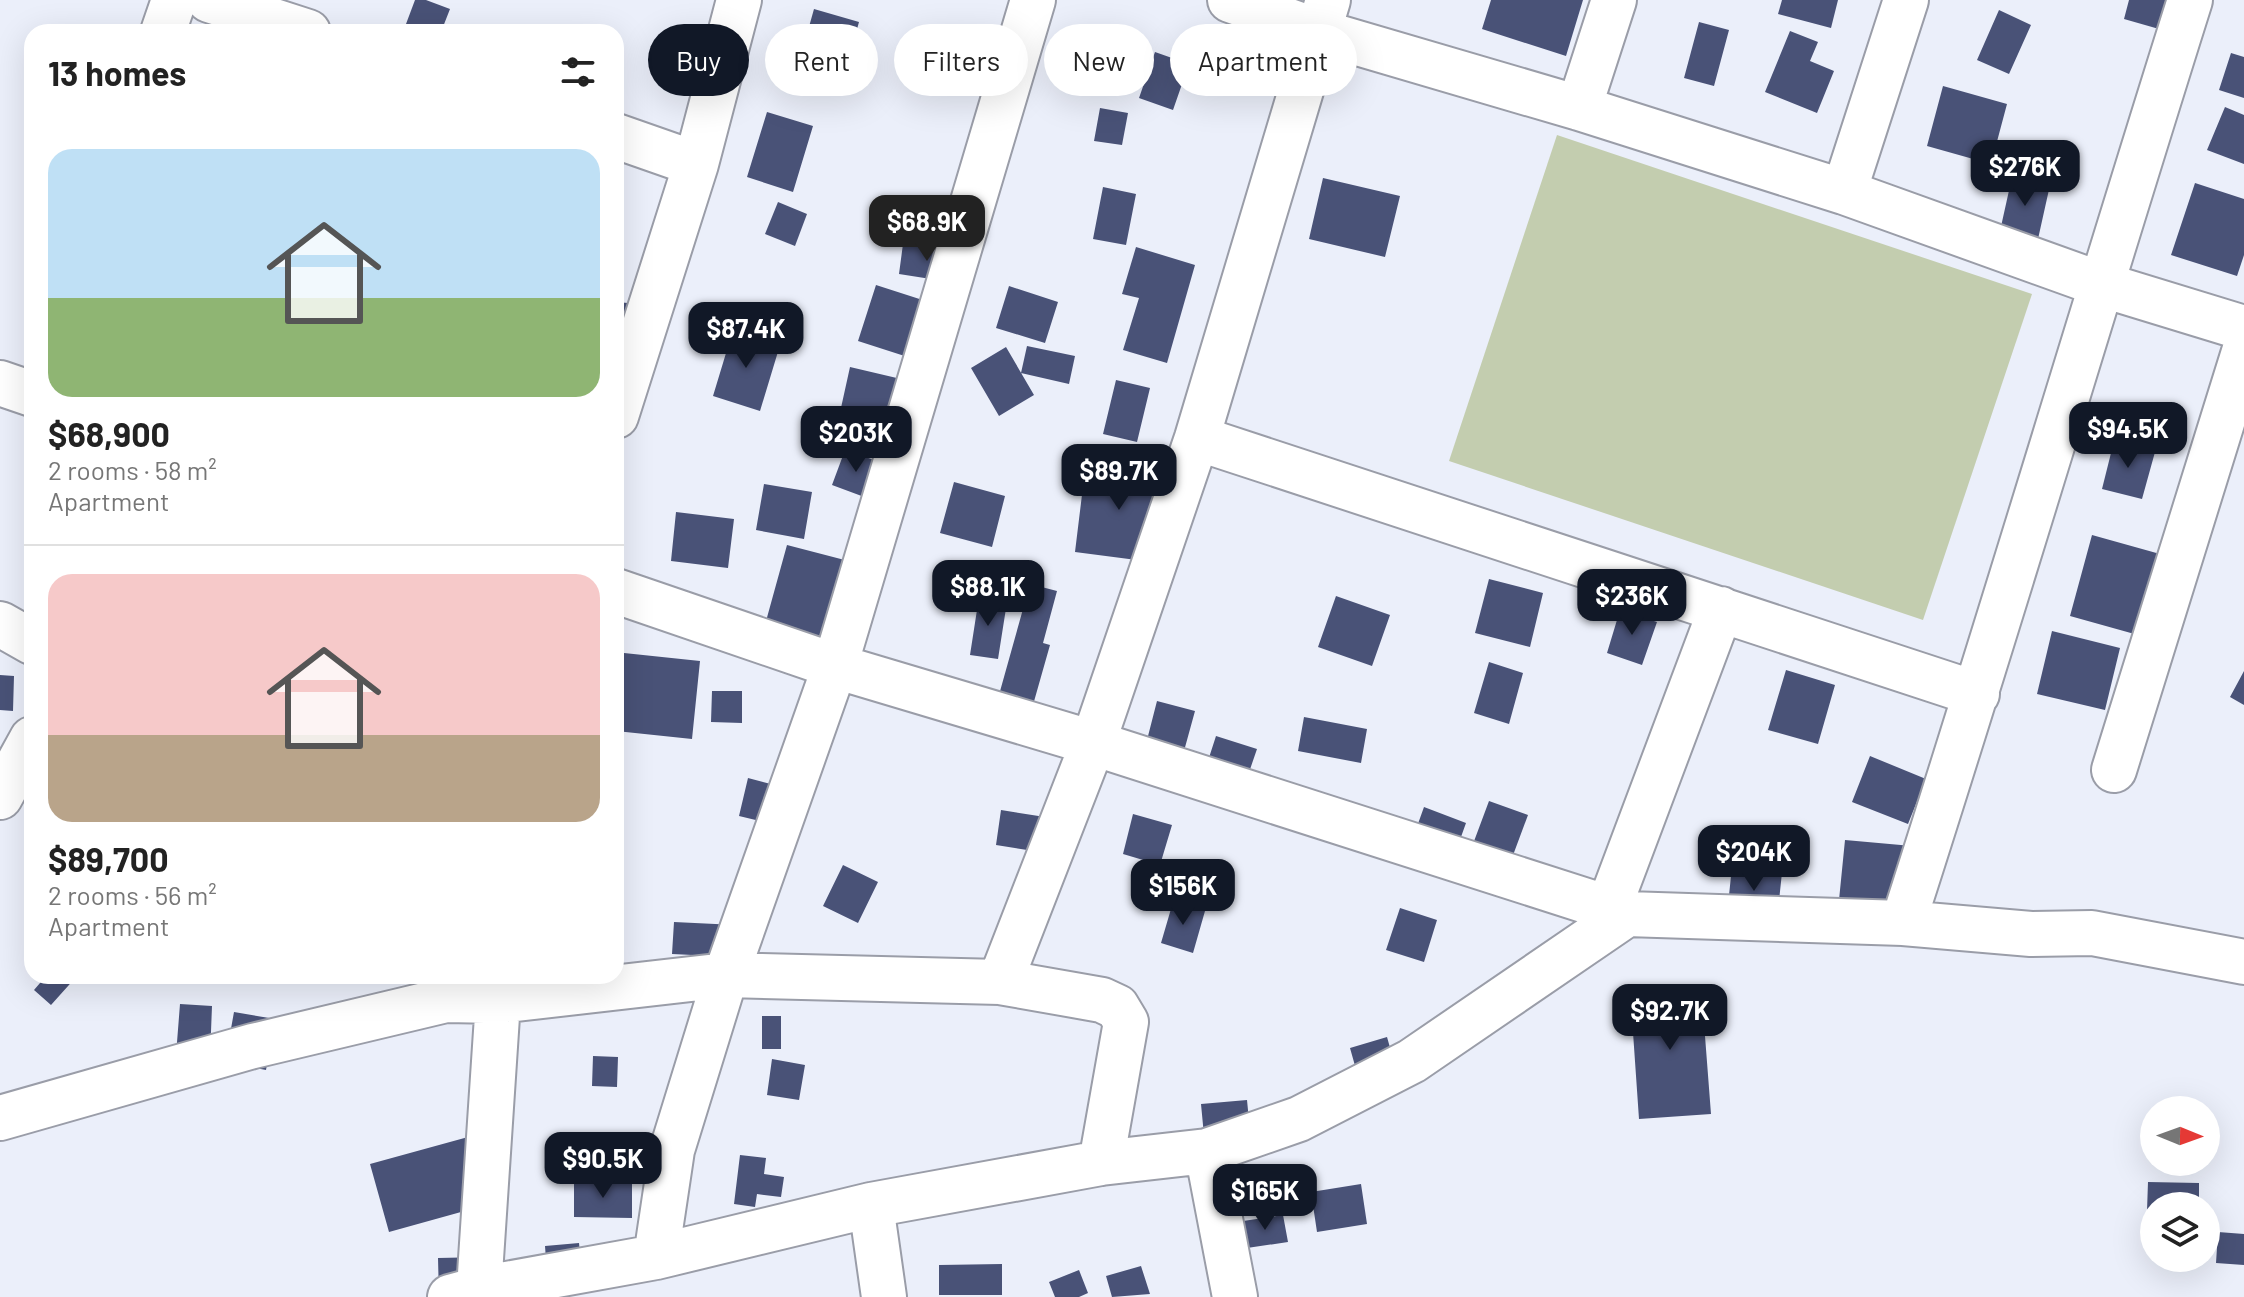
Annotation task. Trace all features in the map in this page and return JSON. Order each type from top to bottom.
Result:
[{"type":"street","points":[[166,24],[174,0]]},
{"type":"street","points":[[209,0],[283,24]]},
{"type":"street","points":[[624,391],[696,164],[739,0]]},
{"type":"street","points":[[656,1257],[672,1150],[726,975],[835,666],[1033,0]]},
{"type":"street","points":[[1230,0],[1324,16],[1579,108],[1844,192],[2100,284],[2244,328]]},
{"type":"street","points":[[1579,108],[1614,0]]},
{"type":"street","points":[[1844,192],[1906,0]]},
{"type":"street","points":[[1903,923],[1977,694],[2100,284],[2190,0]]},
{"type":"street","points":[[1000,982],[1093,743],[1197,438],[1324,16]]},
{"type":"street","points":[[624,139],[696,164]]},
{"type":"street","points":[[2114,770],[2244,352]]},
{"type":"street","points":[[0,383],[24,391]]},
{"type":"street","points":[[1197,438],[1977,694]]},
{"type":"street","points":[[624,594],[835,666],[1093,743],[1618,911],[1903,923],[2031,934],[2092,933],[2244,962]]},
{"type":"street","points":[[498,1001],[464,1293],[656,1257],[871,1205],[1101,1163],[1207,1151],[1299,1119],[1412,1061],[1618,911],[1721,609]]},
{"type":"street","points":[[0,624],[24,638]]},
{"type":"street","points":[[0,728],[24,721]]},
{"type":"street","points":[[0,797],[24,754]]},
{"type":"street","points":[[0,1118],[449,988],[498,1001],[726,975],[1000,982],[1102,1000],[1117,1007],[1126,1022],[1101,1163]]},
{"type":"street","points":[[1207,1151],[1235,1297]]},
{"type":"street","points":[[871,1205],[884,1297]]},
{"type":"green space","points":[[1557,135],[2032,294],[1923,620],[1449,461]]},
{"type":"building","points":[[415,0],[426,0],[450,9],[444,24],[406,24]]},
{"type":"building","points":[[1491,0],[1583,0],[1566,56],[1482,29]]},
{"type":"building","points":[[1782,0],[1838,0],[1831,28],[1778,14]]},
{"type":"building","points":[[2129,0],[2175,0],[2166,31],[2124,19]]},
{"type":"building","points":[[814,9],[859,22],[858,24],[810,24]]},
{"type":"building","points":[[1999,10],[2031,25],[2009,74],[1977,60]]},
{"type":"building","points":[[1699,22],[1729,30],[1714,86],[1684,78]]},
{"type":"building","points":[[1790,31],[1818,42],[1810,61],[1834,71],[1817,113],[1765,92]]},
{"type":"building","points":[[1155,52],[1170,57],[1170,96],[1178,96],[1173,110],[1139,98],[1154,96]]},
{"type":"building","points":[[2231,53],[2244,57],[2244,98],[2219,90]]},
{"type":"building","points":[[1943,86],[2007,104],[1991,164],[1927,146]]},
{"type":"building","points":[[2225,107],[2244,115],[2244,164],[2207,150]]},
{"type":"building","points":[[1100,108],[1128,113],[1122,145],[1094,141]]},
{"type":"building","points":[[767,112],[813,126],[793,192],[747,177]]},
{"type":"building","points":[[2012,177],[2050,185],[2038,239],[2000,231]]},
{"type":"building","points":[[1323,178],[1400,196],[1385,257],[1309,239]]},
{"type":"building","points":[[2195,183],[2244,199],[2244,255],[2237,276],[2171,255]]},
{"type":"building","points":[[1103,187],[1136,194],[1126,245],[1093,239]]},
{"type":"building","points":[[778,202],[807,214],[795,246],[765,234]]},
{"type":"building","points":[[903,244],[955,252],[950,282],[899,274]]},
{"type":"building","points":[[1136,247],[1195,265],[1167,363],[1123,350],[1139,298],[1122,294]]},
{"type":"building","points":[[876,285],[935,304],[917,360],[858,341]]},
{"type":"building","points":[[1009,286],[1058,302],[1045,343],[996,328]]},
{"type":"building","points":[[624,303],[640,304],[624,331]]},
{"type":"building","points":[[733,330],[780,345],[760,411],[713,396]]},
{"type":"building","points":[[1027,346],[1075,356],[1069,384],[1021,373]]},
{"type":"building","points":[[1006,347],[1034,395],[999,416],[971,368]]},
{"type":"building","points":[[850,367],[918,383],[904,450],[835,435]]},
{"type":"building","points":[[1116,380],[1150,388],[1137,442],[1103,434]]},
{"type":"building","points":[[2114,441],[2155,452],[2142,499],[2102,489]]},
{"type":"building","points":[[845,450],[880,462],[867,498],[832,485]]},
{"type":"building","points":[[1086,462],[1163,472],[1152,562],[1075,552]]},
{"type":"building","points":[[954,482],[1005,496],[992,547],[940,533]]},
{"type":"building","points":[[764,484],[812,492],[804,539],[756,530]]},
{"type":"building","points":[[676,512],[734,519],[728,568],[671,561]]},
{"type":"building","points":[[2092,535],[2160,554],[2138,635],[2070,616]]},
{"type":"building","points":[[787,545],[860,564],[836,652],[763,632]]},
{"type":"building","points":[[1489,579],[1543,593],[1530,647],[1475,633]]},
{"type":"building","points":[[1030,584],[1057,591],[1043,643],[1050,645],[1031,712],[997,702]]},
{"type":"building","points":[[1336,596],[1390,615],[1372,666],[1318,647]]},
{"type":"building","points":[[979,597],[1007,602],[998,659],[970,655]]},
{"type":"building","points":[[1620,610],[1657,622],[1642,665],[1607,653]]},
{"type":"building","points":[[2052,631],[2120,648],[2105,710],[2037,694]]},
{"type":"building","points":[[624,653],[700,661],[692,739],[624,732]]},
{"type":"building","points":[[1489,662],[1523,673],[1509,724],[1474,713]]},
{"type":"building","points":[[1786,670],[1835,685],[1818,744],[1768,730]]},
{"type":"building","points":[[2244,671],[2244,705],[2230,697]]},
{"type":"building","points":[[0,675],[14,676],[13,711],[0,710]]},
{"type":"building","points":[[712,691],[742,691],[742,723],[711,722]]},
{"type":"building","points":[[1157,701],[1195,711],[1184,751],[1147,740]]},
{"type":"building","points":[[1304,717],[1367,729],[1361,763],[1298,751]]},
{"type":"building","points":[[1216,736],[1257,749],[1245,784],[1205,770]]},
{"type":"building","points":[[1870,756],[1926,779],[1908,824],[1852,802]]},
{"type":"building","points":[[748,778],[794,790],[785,827],[739,816]]},
{"type":"building","points":[[1489,801],[1528,815],[1509,866],[1470,852]]},
{"type":"building","points":[[1424,807],[1466,823],[1452,862],[1410,846]]},
{"type":"building","points":[[1001,810],[1045,817],[1040,852],[996,845]]},
{"type":"building","points":[[1133,814],[1172,825],[1160,865],[1123,854]]},
{"type":"building","points":[[1845,840],[1912,846],[1905,927],[1837,920]]},
{"type":"building","points":[[1733,857],[1783,863],[1776,929],[1726,924]]},
{"type":"building","points":[[843,865],[878,882],[858,923],[823,906]]},
{"type":"building","points":[[1173,902],[1205,911],[1193,953],[1161,943]]},
{"type":"building","points":[[1400,908],[1437,920],[1424,962],[1386,950]]},
{"type":"building","points":[[674,922],[736,925],[734,957],[672,954]]},
{"type":"building","points":[[39,984],[70,984],[51,1005],[34,990]]},
{"type":"building","points":[[1701,984],[1711,1114],[1639,1119],[1630,989]]},
{"type":"building","points":[[180,1004],[212,1006],[210,1057],[176,1055]]},
{"type":"building","points":[[234,1012],[275,1019],[266,1070],[225,1062]]},
{"type":"building","points":[[762,1016],[781,1016],[781,1049],[762,1049]]},
{"type":"building","points":[[1387,1037],[1400,1083],[1363,1094],[1350,1048]]},
{"type":"building","points":[[593,1056],[618,1057],[617,1087],[592,1086]]},
{"type":"building","points":[[772,1059],[805,1065],[799,1100],[767,1095]]},
{"type":"building","points":[[1247,1100],[1251,1141],[1205,1146],[1201,1104]]},
{"type":"building","points":[[479,1134],[497,1202],[389,1232],[370,1164]]},
{"type":"building","points":[[740,1155],[766,1158],[764,1174],[784,1177],[781,1197],[757,1194],[755,1207],[734,1204]]},
{"type":"building","points":[[574,1181],[632,1182],[632,1218],[574,1217]]},
{"type":"building","points":[[2148,1182],[2199,1183],[2199,1192],[2148,1192]]},
{"type":"building","points":[[1361,1184],[1367,1224],[1317,1232],[1311,1192]]},
{"type":"building","points":[[1283,1215],[1288,1242],[1247,1248],[1243,1221]]},
{"type":"building","points":[[2220,1232],[2244,1234],[2244,1265],[2220,1263]]},
{"type":"building","points":[[579,1243],[583,1284],[548,1287],[545,1246]]},
{"type":"building","points":[[484,1257],[439,1297],[438,1258]]},
{"type":"building","points":[[1002,1264],[1002,1295],[939,1295],[939,1265]]},
{"type":"building","points":[[1141,1266],[1150,1294],[1112,1297],[1106,1276]]},
{"type":"building","points":[[1079,1270],[1088,1293],[1079,1297],[1055,1297],[1049,1282]]}]
